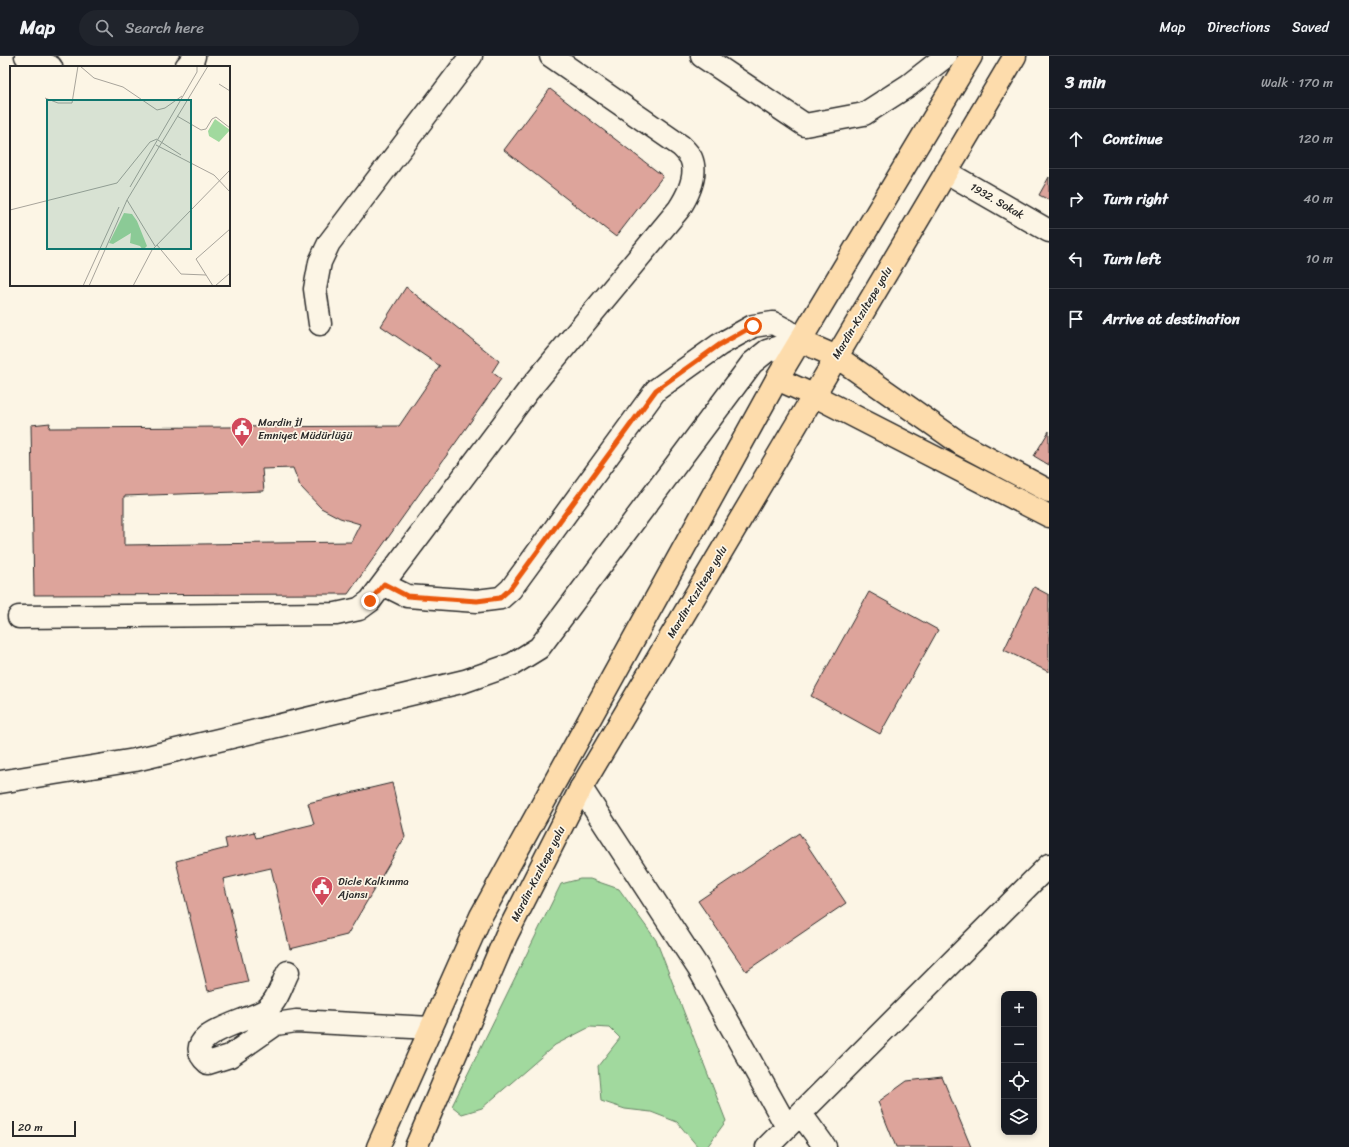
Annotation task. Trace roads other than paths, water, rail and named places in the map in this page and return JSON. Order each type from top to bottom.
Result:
[{"type":"main road","points":[[378,1147],[481,916],[777,379],[971,56]]},
{"type":"main road","name":"Mardin-Kızıltepe yolu","points":[[416,1147],[506,936],[581,788],[1015,56]]},
{"type":"main road","points":[[800,341],[837,357],[961,444],[1049,491]]},
{"type":"main road","points":[[777,379],[814,395],[1049,516]]},
{"type":"street","points":[[26,56],[50,66]]},
{"type":"street","points":[[187,66],[194,56]]},
{"type":"street","points":[[320,324],[315,289],[320,262],[329,244],[471,56]]},
{"type":"street","points":[[19,617],[336,614],[359,608],[370,601],[528,391],[679,209],[690,190],[693,180],[691,159],[681,146],[551,56]]},
{"type":"street","points":[[702,56],[805,126],[864,114],[909,85],[946,56]]},
{"type":"street","name":"1932. Sokak","points":[[946,172],[1049,231]]},
{"type":"street","points":[[384,584],[407,596],[477,601],[500,598],[510,589],[656,390],[719,345],[753,326],[773,323],[788,331],[800,341]]},
{"type":"street","points":[[0,782],[135,760],[465,681],[513,664],[538,648],[752,363],[767,351],[800,341]]},
{"type":"street","points":[[581,788],[699,969],[794,1121],[825,1147]]},
{"type":"street","points":[[767,1147],[1049,865]]},
{"type":"street","points":[[288,972],[275,1000],[266,1010],[214,1032],[204,1039],[199,1049],[201,1057],[208,1063],[220,1060],[230,1056],[276,1024],[296,1021],[431,1028]]},
{"type":"place","name":"Mardin İl Emniyet Müdürlüğü","points":[[242,448]]},
{"type":"place","name":"Dicle Kalkınma Ajansı","points":[[322,906]]}]
